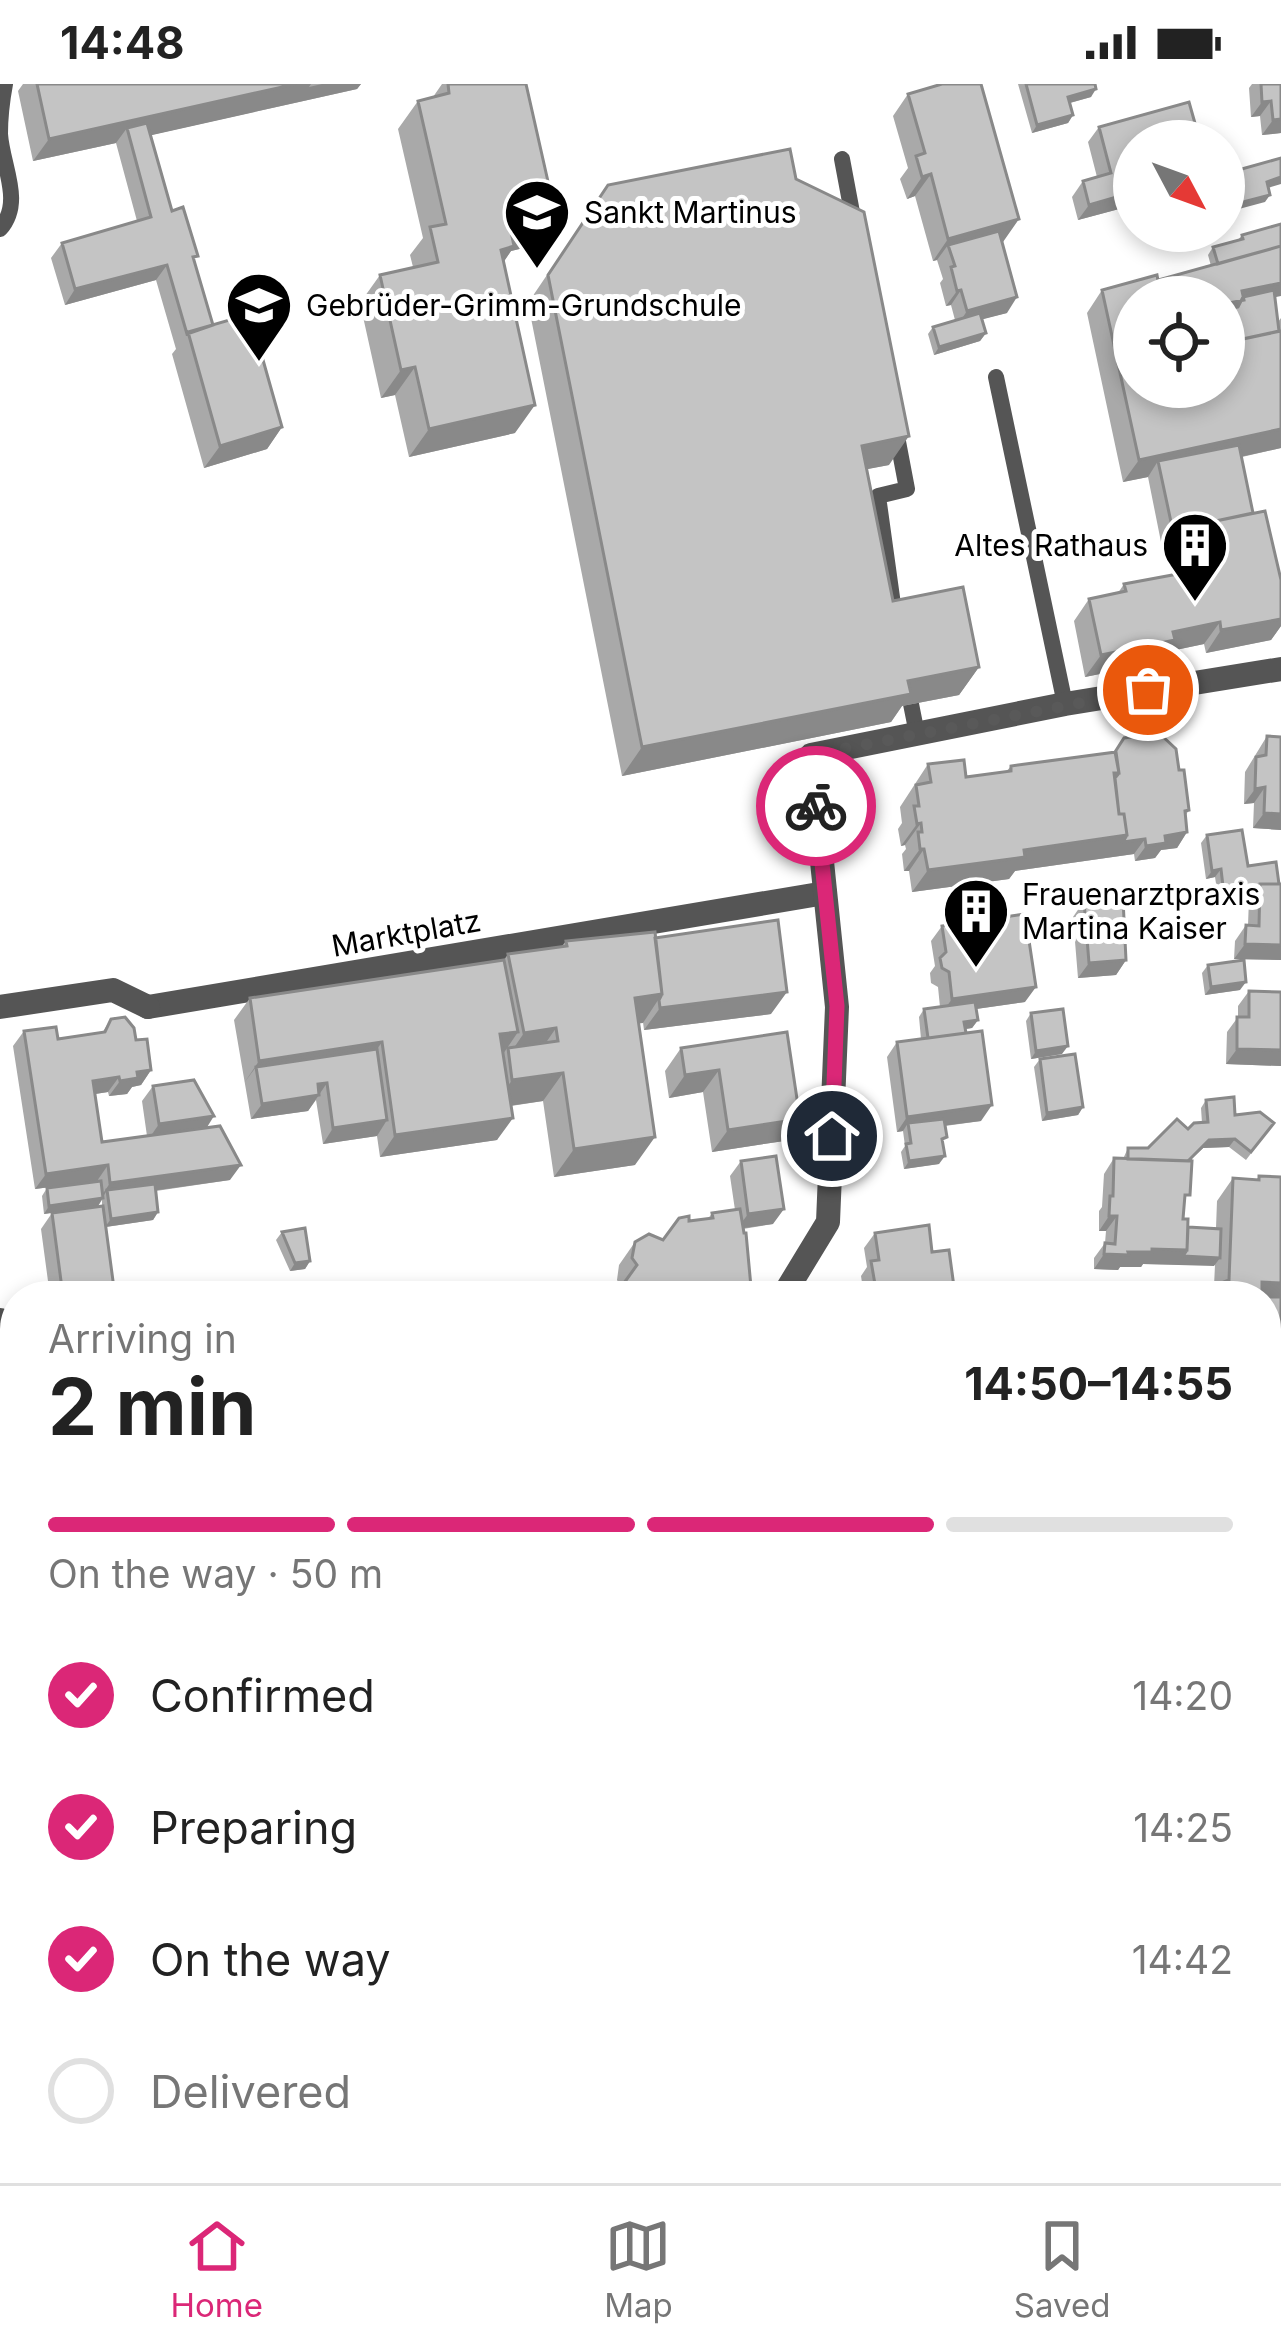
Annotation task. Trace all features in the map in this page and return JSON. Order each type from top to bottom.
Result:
[{"type":"street","points":[[792,1281],[828,1222],[837,1006],[811,755],[1065,704],[1281,669]]},
{"type":"street","name":"Marktplatz","points":[[0,1006],[112,990],[148,1007],[825,893]]},
{"type":"lane","points":[[0,229],[12,202],[0,133],[5,84]]},
{"type":"lane","points":[[842,159],[859,247]]},
{"type":"lane","points":[[996,377],[1065,704]]},
{"type":"lane","points":[[894,423],[908,489],[878,496],[896,625]]},
{"type":"lane","points":[[911,704],[917,734]]},
{"type":"building","points":[[37,84],[296,84],[49,139]]},
{"type":"building","points":[[448,84],[526,84],[556,217],[510,227],[514,246],[501,250],[535,405],[429,429],[415,367],[401,370],[380,275],[438,262],[430,227],[446,224],[418,101],[449,93]]},
{"type":"building","points":[[942,84],[981,84],[1019,219],[948,239],[931,174],[922,177],[916,156],[925,153],[908,94]]},
{"type":"building","points":[[1026,84],[1095,84],[1096,89],[1068,97],[1073,115],[1037,125]]},
{"type":"building","points":[[1261,84],[1281,84],[1281,119],[1273,120],[1271,101],[1262,102]]},
{"type":"building","points":[[1189,102],[1194,120],[1124,120]]},
{"type":"building","points":[[147,123],[172,211],[183,207],[213,325],[187,334],[167,265],[75,289],[62,243],[151,217],[127,128]]},
{"type":"building","points":[[1113,123],[1113,198],[1089,205],[1083,181],[1111,173],[1099,127]]},
{"type":"building","points":[[790,149],[796,179],[864,212],[909,436],[862,446],[893,601],[963,587],[979,667],[908,681],[911,694],[642,747],[548,275],[608,185]]},
{"type":"building","points":[[1281,158],[1281,177],[1267,182],[1270,195],[1245,202],[1245,168]]},
{"type":"building","points":[[1281,224],[1281,246],[1218,264],[1214,252],[1245,252],[1245,234]]},
{"type":"building","points":[[999,231],[1017,297],[967,311],[961,290],[957,291],[948,245]]},
{"type":"building","points":[[1281,246],[1281,283],[1245,290],[1245,276],[1172,276]]},
{"type":"building","points":[[1113,287],[1113,341],[1102,290]]},
{"type":"building","points":[[1274,290],[1279,331],[1245,338],[1245,297]]},
{"type":"building","points":[[980,313],[986,333],[939,347],[933,327]]},
{"type":"building","points":[[250,314],[282,427],[220,446],[188,332]]},
{"type":"building","points":[[1281,331],[1281,429],[1139,460],[1128,408],[1245,408],[1245,339]]},
{"type":"building","points":[[1239,445],[1253,513],[1201,524],[1196,532],[1174,536],[1158,461]]},
{"type":"building","name":"Altes Rathaus","points":[[1265,511],[1281,580],[1281,619],[1221,630],[1220,622],[1173,632],[1175,640],[1101,655],[1089,599],[1126,591],[1124,584],[1210,568],[1201,524]]},
{"type":"building","points":[[1159,733],[1176,749],[1179,770],[1184,770],[1187,832],[1165,836],[1166,843],[1123,842],[1127,835],[1124,814],[1119,814],[1115,752],[1124,738]]},
{"type":"building","points":[[1267,736],[1281,737],[1281,814],[1264,813],[1265,787],[1255,789],[1256,757],[1266,755]]},
{"type":"building","points":[[1116,752],[1119,814],[1124,814],[1127,835],[1024,850],[1025,857],[928,870],[914,806],[919,806],[916,785],[931,782],[928,764],[964,760],[966,777]]},
{"type":"building","points":[[1242,830],[1248,866],[1276,862],[1279,884],[1260,884],[1254,891],[1224,895],[1221,869],[1212,871],[1207,835]]},
{"type":"building","points":[[1260,884],[1281,884],[1281,945],[1245,944],[1246,925],[1259,926]]},
{"type":"building","points":[[1123,899],[1126,960],[1089,963],[1084,901]]},
{"type":"building","name":"Frauenarztpraxis Martina Kaiser","points":[[1025,914],[1036,987],[952,999],[949,972],[942,968],[940,958],[946,952],[942,926]]},
{"type":"building","points":[[778,920],[787,992],[660,1008],[655,938]]},
{"type":"building","points":[[655,932],[662,994],[635,998],[655,1137],[574,1149],[563,1073],[512,1080],[508,1048],[558,1041],[556,1028],[524,1033],[508,954],[567,946],[566,941]]},
{"type":"building","points":[[504,960],[518,1032],[500,1034],[513,1118],[395,1135],[382,1042],[259,1061],[250,998]]},
{"type":"building","points":[[1244,960],[1246,982],[1211,987],[1208,965]]},
{"type":"building","points":[[1249,991],[1281,992],[1281,1050],[1237,1049],[1237,1017],[1249,1017]]},
{"type":"building","points":[[975,1002],[978,1020],[964,1022],[966,1033],[928,1038],[924,1009]]},
{"type":"building","points":[[1063,1009],[1068,1046],[1036,1051],[1031,1013]]},
{"type":"building","points":[[125,1017],[136,1040],[147,1039],[151,1070],[137,1072],[138,1078],[93,1081],[102,1142],[220,1126],[241,1165],[110,1183],[108,1165],[46,1174],[24,1031],[56,1027],[58,1039],[105,1032],[111,1019]]},
{"type":"building","points":[[982,1031],[992,1105],[907,1117],[897,1042]]},
{"type":"building","points":[[787,1032],[800,1119],[728,1130],[719,1070],[685,1075],[681,1048]]},
{"type":"building","points":[[377,1049],[387,1120],[333,1128],[327,1083],[318,1084],[319,1095],[262,1104],[256,1067]]},
{"type":"building","points":[[1075,1054],[1083,1107],[1047,1113],[1040,1059]]},
{"type":"building","points":[[194,1080],[214,1116],[159,1124],[153,1086]]},
{"type":"building","points":[[1234,1097],[1235,1115],[1260,1112],[1274,1123],[1251,1152],[1235,1139],[1209,1140],[1188,1161],[1128,1159],[1128,1148],[1148,1148],[1177,1119],[1188,1129],[1194,1123],[1208,1122],[1206,1100]]},
{"type":"building","points":[[944,1119],[945,1156],[909,1161],[908,1123]]},
{"type":"building","points":[[776,1156],[784,1209],[748,1214],[741,1161]]},
{"type":"building","points":[[1114,1158],[1192,1161],[1183,1219],[1188,1219],[1187,1250],[1104,1254],[1105,1243],[1115,1244],[1117,1216],[1109,1216]]},
{"type":"building","points":[[1259,1176],[1281,1177],[1281,1281],[1226,1281],[1233,1178],[1259,1180]]},
{"type":"building","points":[[101,1181],[103,1198],[49,1206],[47,1188]]},
{"type":"building","points":[[155,1184],[158,1212],[111,1219],[107,1190]]},
{"type":"building","points":[[103,1206],[113,1281],[61,1281],[52,1213]]},
{"type":"building","points":[[740,1209],[750,1281],[625,1281],[637,1265],[632,1258],[635,1242],[649,1234],[663,1240],[679,1218],[713,1218],[712,1213]]},
{"type":"building","points":[[929,1225],[932,1252],[949,1250],[953,1281],[874,1281],[871,1261],[879,1260],[875,1233]]},
{"type":"building","points":[[1188,1227],[1221,1229],[1220,1258],[1183,1256]]},
{"type":"building","points":[[305,1228],[310,1261],[295,1263],[282,1232]]},
{"type":"way so far","points":[[816,806],[811,755],[1148,690]]},
{"type":"place","name":"Sankt Martinus","points":[[537,271]]},
{"type":"place","name":"Gebrüder-Grimm-Grundschule","points":[[259,364]]},
{"type":"place","name":"Altes Rathaus","points":[[1195,604]]},
{"type":"place","name":"Frauenarztpraxis Martina Kaiser","points":[[976,970]]},
{"type":"route","points":[[816,806],[837,1006],[832,1136]]}]
